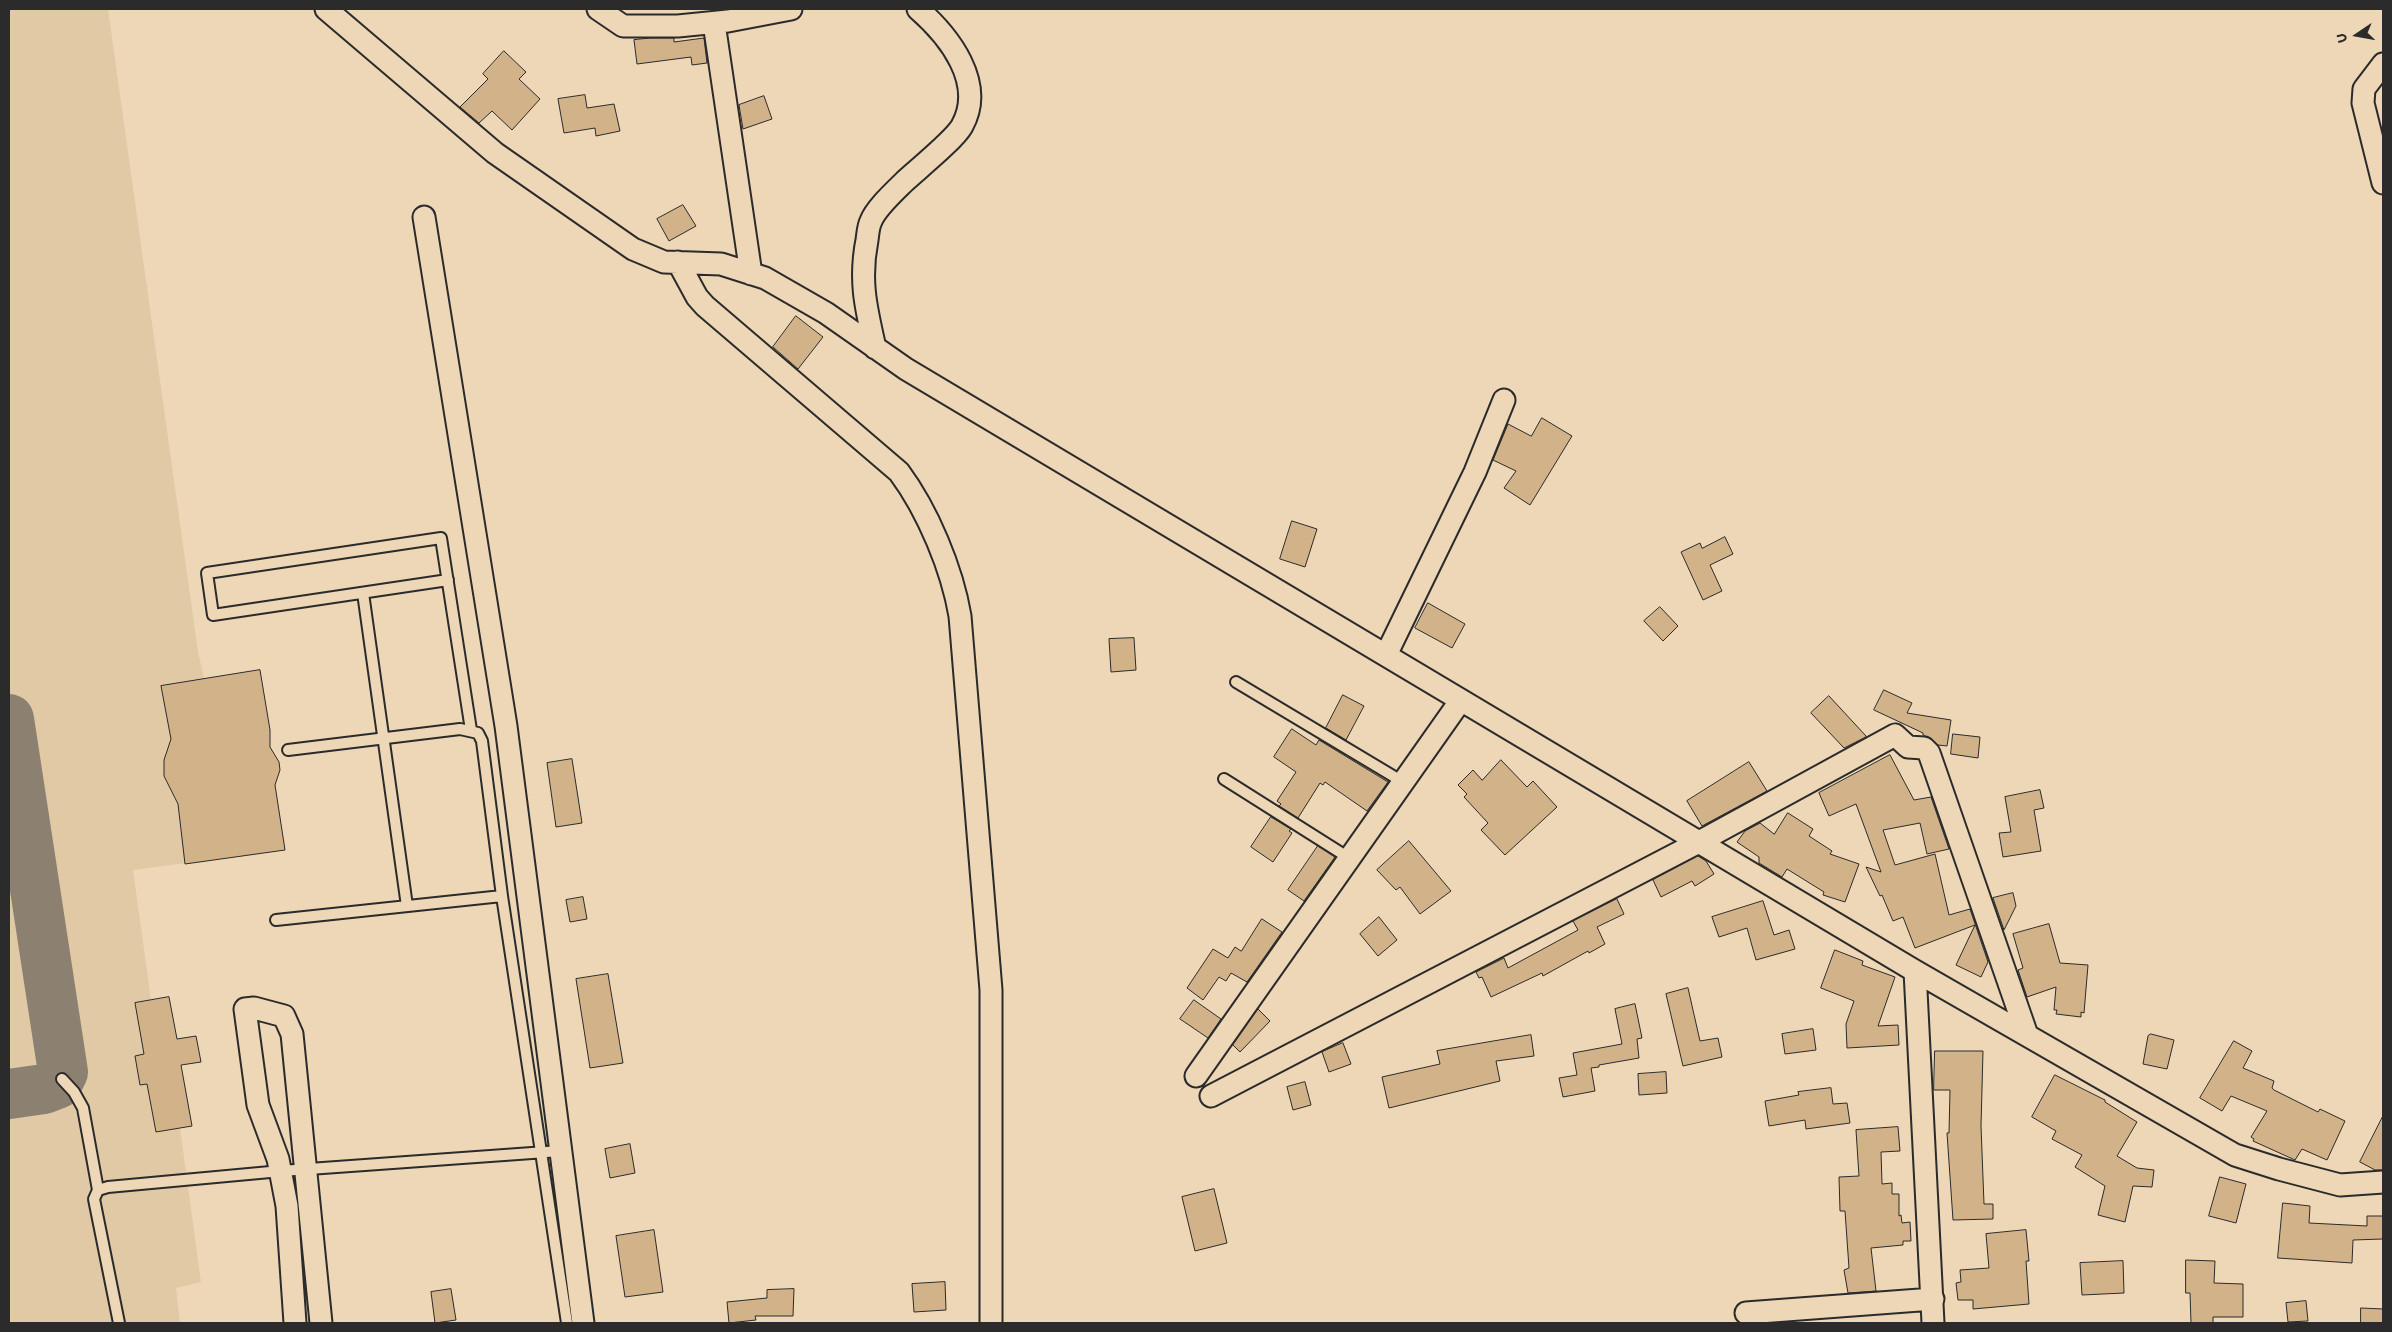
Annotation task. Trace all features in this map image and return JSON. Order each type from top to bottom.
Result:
[{"type":"street","points":[[326,9],[495,153],[633,249],[664,262],[721,264],[765,278],[826,313],[906,369],[1915,971],[2235,1155],[2279,1170],[2340,1185],[2383,1182]]},
{"type":"street","points":[[598,9],[623,26],[678,26],[714,23],[791,9]]},
{"type":"street","points":[[875,348],[863,294],[863,258],[871,221],[893,193],[962,127],[970,104],[968,77],[962,63],[934,23],[918,9]]},
{"type":"street","points":[[714,23],[752,274]]},
{"type":"street","points":[[2383,64],[2364,89],[2363,103],[2383,183]]},
{"type":"street","points":[[424,217],[506,726],[550,1152],[583,1323]]},
{"type":"street","points":[[678,262],[697,297],[705,306],[899,472],[913,492],[951,576],[960,616],[991,990],[990,1323]]},
{"type":"street","points":[[1386,655],[1475,472],[1504,400]]},
{"type":"street","points":[[1196,1076],[1461,700]]},
{"type":"street","points":[[1211,1096],[1699,842],[1892,736],[1898,737],[1908,747],[1926,749],[2027,1035]]},
{"type":"street","points":[[1915,971],[1933,1323]]},
{"type":"street","points":[[295,1323],[288,1206],[281,1171],[258,1105],[245,1009],[254,1008],[284,1016],[292,1034],[322,1323]]},
{"type":"street","points":[[1746,1314],[1933,1299]]},
{"type":"lane","points":[[448,580],[213,615],[207,573],[441,538],[448,580],[471,730]]},
{"type":"lane","points":[[363,592],[407,906]]},
{"type":"lane","points":[[1236,682],[1402,782]]},
{"type":"lane","points":[[288,750],[460,729],[478,733],[482,741],[502,896],[550,1152],[568,1323]]},
{"type":"lane","points":[[1224,779],[1349,858]]},
{"type":"lane","points":[[276,920],[502,896]]},
{"type":"lane","points":[[62,1079],[74,1092],[82,1108],[98,1190],[94,1199],[119,1323]]},
{"type":"lane","points":[[98,1190],[108,1187],[281,1171],[550,1152]]},
{"type":"shaded area","points":[[9,9],[108,9],[198,652],[204,678],[260,670],[270,730],[270,747],[279,762],[280,770],[275,786],[285,850],[133,870],[151,1000],[169,997],[177,1039],[196,1036],[201,1062],[181,1065],[192,1126],[180,1128],[201,1282],[176,1288],[180,1323],[9,1323]]},
{"type":"building","points":[[674,38],[674,42],[704,38],[707,63],[692,65],[691,57],[637,64],[634,40]]},
{"type":"building","points":[[504,51],[526,72],[519,79],[540,99],[512,130],[492,111],[479,123],[460,107],[488,79],[483,74]]},
{"type":"building","points":[[585,95],[587,108],[614,104],[620,131],[596,136],[595,128],[564,133],[558,99]]},
{"type":"building","points":[[764,96],[772,119],[743,129],[739,105]]},
{"type":"building","points":[[683,205],[696,226],[669,241],[657,219]]},
{"type":"building","points":[[796,316],[823,337],[798,369],[773,347]]},
{"type":"building","points":[[1542,418],[1572,436],[1530,505],[1504,488],[1516,471],[1493,460],[1508,424],[1531,436]]},
{"type":"building","points":[[1292,521],[1317,529],[1305,567],[1280,559]]},
{"type":"building","points":[[1725,537],[1733,554],[1710,565],[1722,591],[1703,600],[1681,552],[1700,543],[1702,548]]},
{"type":"building","points":[[1428,603],[1465,624],[1452,648],[1415,628]]},
{"type":"building","points":[[1660,607],[1678,626],[1663,641],[1644,621]]},
{"type":"building","points":[[1134,638],[1136,670],[1111,672],[1109,639]]},
{"type":"building","points":[[260,670],[270,730],[270,747],[279,762],[280,770],[275,785],[285,850],[185,864],[178,804],[164,776],[164,760],[171,739],[161,686]]},
{"type":"building","points":[[1884,690],[1912,703],[1907,713],[1951,720],[1947,746],[1938,745],[1932,739],[1923,735],[1923,733],[1874,710]]},
{"type":"building","points":[[1343,695],[1364,706],[1346,740],[1326,728]]},
{"type":"building","points":[[1829,696],[1866,737],[1844,748],[1811,713]]},
{"type":"building","points":[[1292,729],[1316,745],[1319,740],[1388,782],[1367,811],[1325,782],[1323,785],[1320,783],[1298,818],[1279,806],[1281,804],[1277,801],[1296,772],[1274,757]]},
{"type":"building","points":[[1953,734],[1980,737],[1978,758],[1951,754]]},
{"type":"building","points":[[1890,755],[1914,800],[1931,797],[1949,849],[1927,854],[1920,823],[1883,830],[1895,865],[1935,854],[1949,915],[1970,909],[1988,962],[1981,977],[1956,965],[1975,925],[1915,948],[1903,917],[1893,921],[1882,895],[1880,896],[1866,867],[1881,872],[1856,804],[1829,816],[1819,793]]},
{"type":"building","points":[[572,759],[582,823],[556,827],[547,763]]},
{"type":"building","points":[[1501,760],[1527,787],[1533,781],[1557,807],[1505,855],[1481,830],[1488,823],[1464,797],[1467,794],[1458,785],[1473,770],[1482,780]]},
{"type":"building","points":[[1749,762],[1767,791],[1702,826],[1687,801]]},
{"type":"building","points":[[2040,790],[2044,808],[2034,810],[2041,851],[2003,857],[1999,833],[2011,832],[2005,797]]},
{"type":"building","points":[[1788,813],[1813,829],[1809,836],[1832,851],[1830,854],[1859,864],[1845,902],[1823,895],[1824,892],[1787,869],[1782,877],[1759,863],[1759,857],[1737,842],[1745,831],[1760,823],[1774,834]]},
{"type":"building","points":[[1271,817],[1291,829],[1289,831],[1292,833],[1273,862],[1251,847]]},
{"type":"building","points":[[1409,841],[1451,891],[1420,914],[1400,887],[1396,890],[1377,870]]},
{"type":"building","points":[[1318,846],[1335,857],[1304,901],[1288,890]]},
{"type":"building","points":[[1698,856],[1706,861],[1714,874],[1695,886],[1692,881],[1661,897],[1653,880]]},
{"type":"building","points":[[2013,893],[2016,906],[2004,930],[1993,898]]},
{"type":"building","points":[[583,897],[587,919],[570,922],[566,900]]},
{"type":"building","points":[[1617,899],[1624,914],[1597,927],[1605,944],[1589,953],[1588,951],[1543,976],[1542,973],[1491,997],[1482,977],[1479,978],[1476,972],[1504,958],[1508,968],[1578,930],[1573,921]]},
{"type":"building","points":[[1763,901],[1774,935],[1789,930],[1795,949],[1756,960],[1747,928],[1719,937],[1712,917]]},
{"type":"building","points":[[1379,917],[1397,940],[1378,956],[1360,934]]},
{"type":"building","points":[[1262,919],[1282,932],[1247,982],[1231,973],[1226,981],[1219,977],[1203,1000],[1187,988],[1213,949],[1228,958],[1235,947],[1241,951]]},
{"type":"building","points":[[2049,924],[2060,963],[2088,965],[2084,1013],[2081,1012],[2081,1017],[2056,1014],[2057,1010],[2054,1010],[2056,987],[2027,997],[2018,970],[2023,968],[2013,934]]},
{"type":"building","points":[[1835,950],[1863,961],[1862,965],[1895,977],[1878,1026],[1898,1025],[1899,1045],[1847,1048],[1846,1024],[1854,1001],[1821,988]]},
{"type":"building","points":[[608,974],[623,1063],[590,1068],[576,979]]},
{"type":"building","points":[[1688,988],[1700,1041],[1718,1038],[1722,1057],[1683,1066],[1666,994]]},
{"type":"building","points":[[169,997],[177,1039],[196,1036],[201,1062],[181,1065],[192,1126],[156,1132],[147,1084],[140,1085],[135,1056],[144,1054],[135,1003]]},
{"type":"building","points":[[1194,1000],[1221,1019],[1208,1038],[1180,1019]]},
{"type":"building","points":[[1635,1004],[1642,1038],[1637,1039],[1639,1058],[1591,1068],[1595,1091],[1563,1097],[1559,1078],[1577,1075],[1573,1053],[1622,1044],[1615,1009]]},
{"type":"building","points":[[1258,1009],[1270,1021],[1240,1052],[1233,1045]]},
{"type":"building","points":[[1813,1029],[1816,1050],[1785,1054],[1782,1034]]},
{"type":"building","points":[[2151,1034],[2174,1040],[2167,1069],[2143,1064],[2148,1036]]},
{"type":"building","points":[[1531,1035],[1534,1056],[1496,1061],[1500,1081],[1389,1108],[1382,1077],[1440,1064],[1437,1051]]},
{"type":"building","points":[[2234,1041],[2252,1051],[2243,1068],[2274,1081],[2272,1088],[2274,1090],[2318,1112],[2320,1109],[2345,1121],[2327,1160],[2302,1149],[2295,1160],[2253,1141],[2254,1139],[2251,1137],[2267,1111],[2231,1096],[2222,1111],[2200,1098]]},
{"type":"building","points":[[1343,1043],[1351,1064],[1329,1072],[1322,1052]]},
{"type":"building","points":[[1935,1051],[1983,1051],[1981,1126],[1984,1204],[1993,1204],[1993,1219],[1953,1220],[1947,1133],[1949,1133],[1950,1090],[1934,1090]]},
{"type":"building","points":[[1666,1072],[1667,1093],[1639,1095],[1638,1074]]},
{"type":"building","points":[[2055,1075],[2105,1100],[2105,1102],[2137,1122],[2117,1156],[2137,1168],[2154,1170],[2152,1187],[2133,1186],[2125,1222],[2098,1215],[2105,1186],[2075,1167],[2082,1155],[2052,1139],[2056,1131],[2032,1117]]},
{"type":"building","points":[[1305,1082],[1311,1105],[1293,1110],[1287,1087]]},
{"type":"building","points":[[1831,1088],[1833,1104],[1847,1103],[1850,1123],[1806,1129],[1805,1120],[1769,1126],[1765,1101],[1799,1095],[1798,1092]]},
{"type":"building","points":[[2383,1116],[2383,1170],[2375,1170],[2360,1162]]},
{"type":"building","points":[[1898,1127],[1900,1151],[1881,1152],[1882,1184],[1892,1183],[1892,1194],[1899,1194],[1899,1216],[1901,1215],[1902,1223],[1910,1222],[1911,1241],[1903,1241],[1903,1245],[1871,1248],[1876,1291],[1848,1293],[1844,1270],[1849,1268],[1845,1211],[1840,1211],[1839,1177],[1859,1176],[1856,1130]]},
{"type":"building","points":[[630,1144],[635,1173],[610,1178],[605,1149]]},
{"type":"building","points":[[2220,1177],[2246,1184],[2236,1223],[2209,1216]]},
{"type":"building","points":[[1214,1189],[1227,1243],[1195,1251],[1182,1197]]},
{"type":"building","points":[[2283,1203],[2310,1206],[2309,1223],[2367,1226],[2367,1216],[2383,1216],[2383,1239],[2353,1240],[2352,1263],[2278,1258]]},
{"type":"building","points":[[654,1230],[663,1292],[625,1297],[616,1236]]},
{"type":"building","points":[[2026,1230],[2029,1261],[2026,1261],[2029,1304],[1973,1309],[1973,1300],[1958,1300],[1956,1283],[1961,1282],[1960,1270],[1989,1268],[1986,1234]]},
{"type":"building","points":[[2186,1260],[2215,1261],[2214,1283],[2243,1284],[2243,1317],[2213,1317],[2213,1323],[2191,1323],[2190,1293],[2186,1293]]},
{"type":"building","points":[[2123,1261],[2124,1293],[2082,1295],[2080,1263]]},
{"type":"building","points":[[945,1282],[946,1310],[914,1312],[912,1284]]},
{"type":"building","points":[[451,1289],[456,1320],[435,1323],[431,1292]]},
{"type":"building","points":[[794,1289],[793,1316],[755,1316],[756,1320],[729,1323],[727,1302],[767,1298],[767,1290]]},
{"type":"building","points":[[2306,1301],[2308,1321],[2288,1322],[2286,1303]]},
{"type":"building","points":[[2361,1308],[2383,1309],[2383,1323],[2361,1323]]},
{"type":"taxiway","points":[[9,719],[63,1072],[57,1084],[44,1089],[9,1094]]}]
